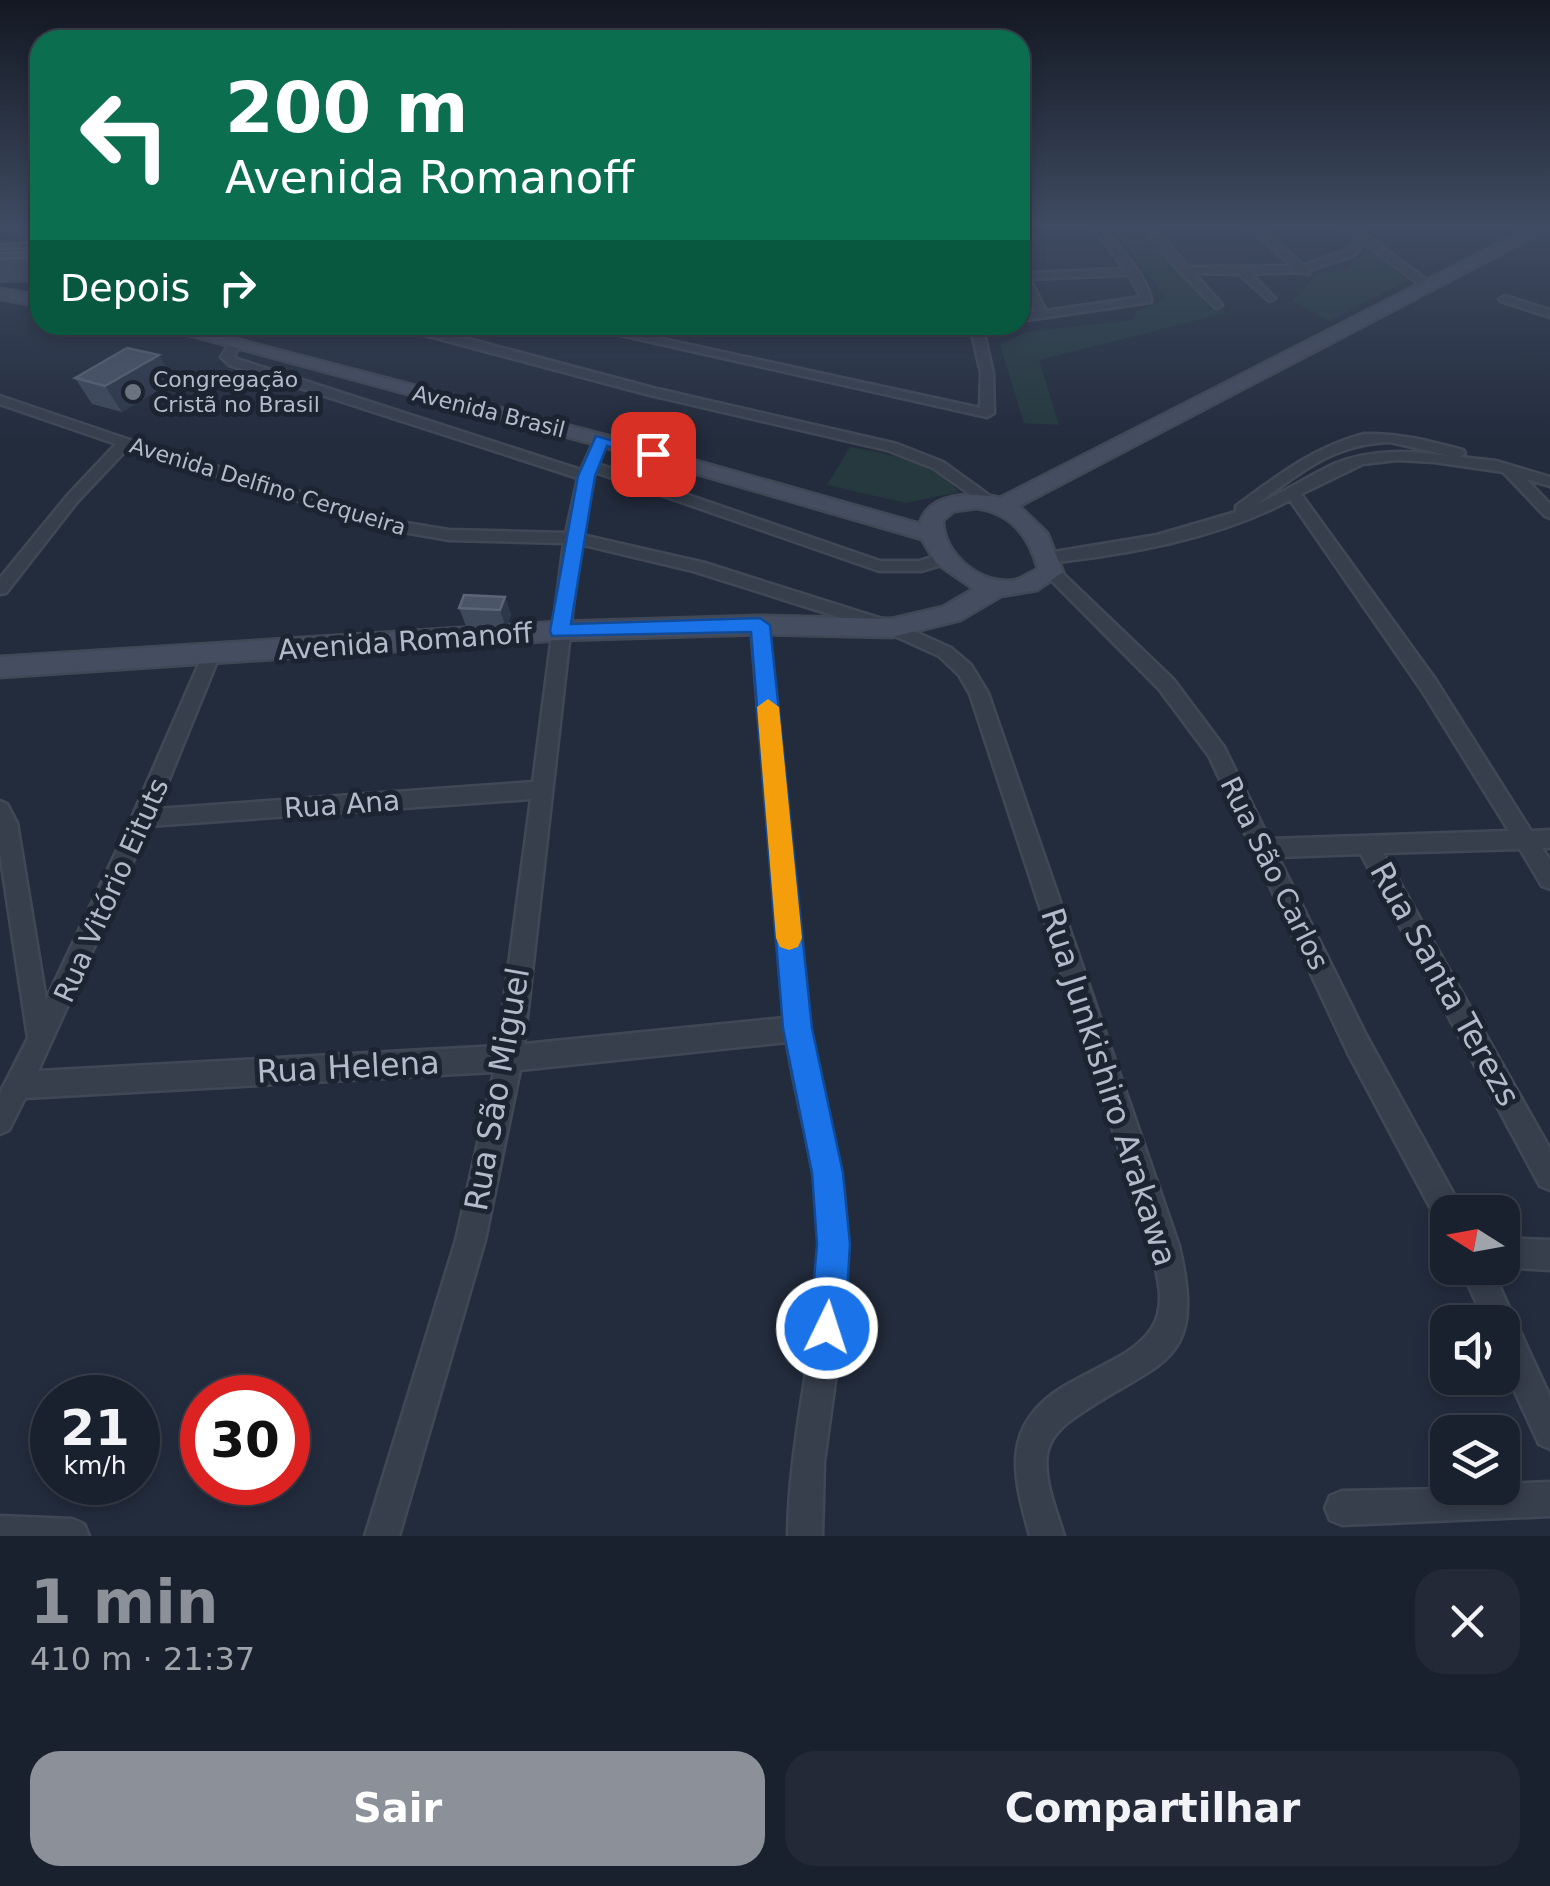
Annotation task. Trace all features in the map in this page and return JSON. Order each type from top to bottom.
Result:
[{"type":"main road","points":[[930,619],[954,593],[953,565],[934,522],[962,502],[996,504],[1405,299]]},
{"type":"main road","name":"Avenida Brasil","points":[[200,335],[796,494],[934,522]]},
{"type":"main road","points":[[953,565],[997,588],[1026,585],[1049,565],[1044,543],[996,504]]},
{"type":"main road","name":"Avenida Romanoff","points":[[0,667],[560,631],[760,625],[892,628],[966,608],[997,588]]},
{"type":"street","points":[[1034,299],[1041,312]]},
{"type":"street","points":[[1030,315],[1147,299]]},
{"type":"street","points":[[1210,299],[1216,305]]},
{"type":"street","points":[[1505,299],[1550,314]]},
{"type":"street","points":[[437,335],[892,447],[938,465],[996,504]]},
{"type":"street","points":[[628,335],[987,413],[988,373],[979,335]]},
{"type":"street","points":[[235,344],[227,357],[233,362],[879,566],[953,565]]},
{"type":"street","name":"Avenida Delfino Cerqueira","points":[[0,400],[124,443],[405,528],[463,536],[573,538],[616,544],[892,628],[945,652]]},
{"type":"street","points":[[1219,525],[1318,454],[1352,439],[1396,437],[1550,482]]},
{"type":"street","name":"Rua São Miguel","points":[[382,1536],[477,1216],[509,1058],[573,538],[588,471],[602,440]]},
{"type":"street","points":[[0,590],[72,499],[124,443]]},
{"type":"street","points":[[1049,565],[1219,525],[1358,461],[1384,456],[1506,468],[1550,513]]},
{"type":"street","points":[[1293,494],[1418,669],[1550,879]]},
{"type":"street","name":"Rua São Carlos","points":[[1049,565],[1166,684],[1217,752],[1357,1044],[1439,1195]]},
{"type":"street","points":[[760,625],[798,1028],[828,1173],[834,1244],[827,1328],[806,1450],[804,1536]]},
{"type":"street","name":"Rua Junkishiro Arakawa","points":[[945,652],[966,670],[978,693],[1165,1246],[1174,1290],[1172,1320],[1162,1342],[1140,1364],[1072,1400],[1044,1424],[1031,1451],[1034,1490],[1047,1536]]},
{"type":"street","name":"Rua Vitório Eituts","points":[[0,1121],[42,1044],[145,818],[210,654]]},
{"type":"street","name":"Rua Ana","points":[[145,818],[540,790]]},
{"type":"street","points":[[0,810],[6,823],[42,1044]]},
{"type":"street","points":[[1263,848],[1550,839]]},
{"type":"street","name":"Rua Santa Terezs","points":[[1368,846],[1550,1176]]},
{"type":"street","name":"Rua Helena","points":[[18,1085],[509,1058],[798,1028]]},
{"type":"street","points":[[1520,1253],[1550,1255]]},
{"type":"street","points":[[1520,1367],[1550,1433]]},
{"type":"street","points":[[1342,1508],[1550,1499]]},
{"type":"street","points":[[0,1532],[72,1536]]},
{"type":"green space","points":[[1167,299],[1212,299],[1226,313],[1039,360],[1059,425],[1024,423],[1000,345],[1020,335],[1030,335],[1030,332],[1134,320],[1136,312]]},
{"type":"green space","points":[[1295,299],[1372,299],[1328,321],[1293,301]]},
{"type":"green space","points":[[850,447],[923,466],[959,492],[906,503],[827,485]]},
{"type":"building","points":[[127,348],[159,355],[105,386],[75,378]]},
{"type":"building","points":[[464,595],[505,597],[500,610],[459,608]]},
{"type":"slow traffic","points":[[768,707],[789,938]]},
{"type":"place","name":"Congregação Cristã no Brasil","points":[[133,392]]},
{"type":"route","points":[[653,454],[602,440],[586,476],[560,631],[760,625],[798,1028],[828,1173],[834,1244],[827,1328]]}]
